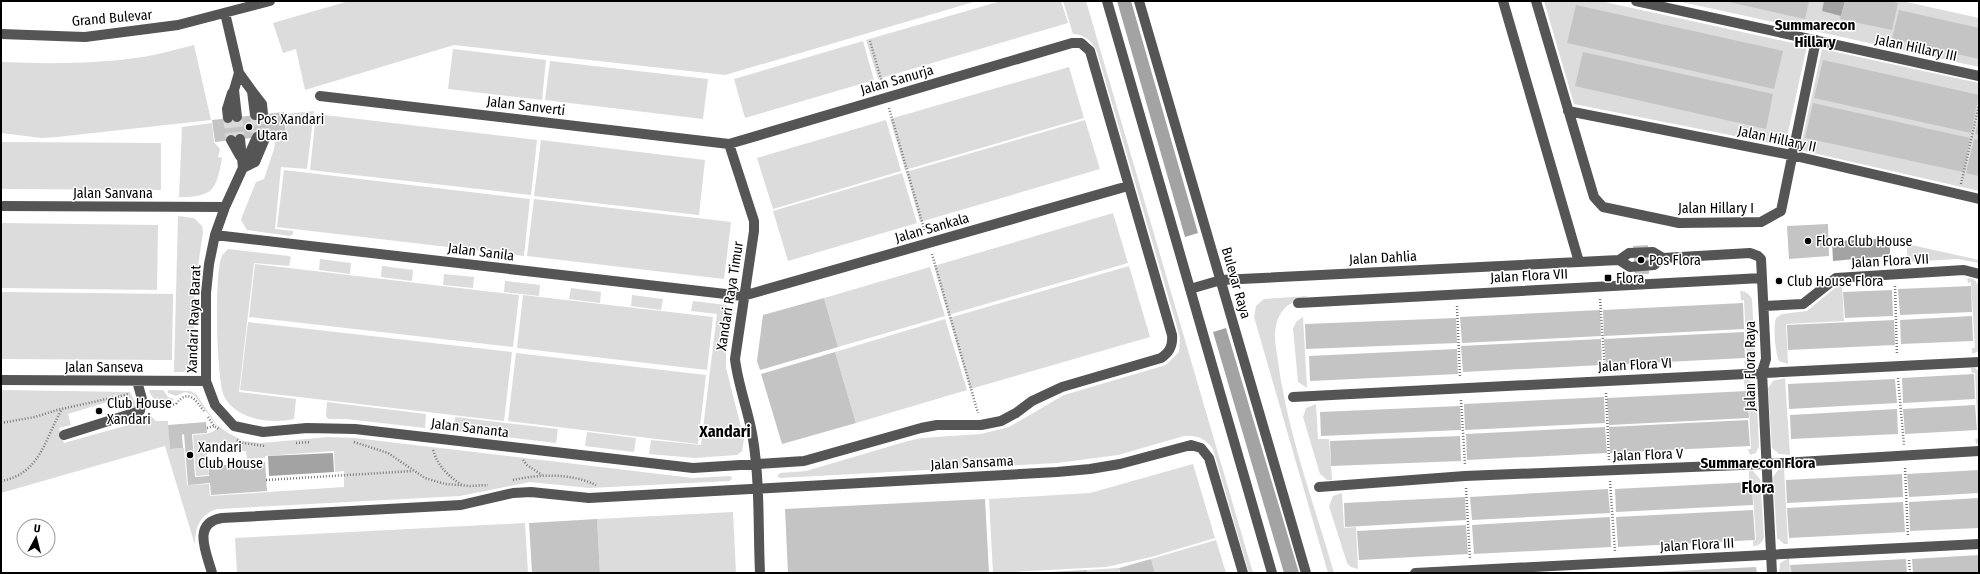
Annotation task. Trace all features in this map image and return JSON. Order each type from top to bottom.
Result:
[{"type":"street","name":"Grand Bulevar","points":[[1,34],[85,36],[178,25],[270,1]]},
{"type":"street","points":[[1107,1],[1272,573]]},
{"type":"street","name":"Bulevar Raya","points":[[1139,1],[1306,573]]},
{"type":"street","points":[[1503,1],[1579,262],[1619,260]]},
{"type":"street","points":[[1536,1],[1568,111]]},
{"type":"street","name":"Jalan Hillary III","points":[[1636,1],[1979,76]]},
{"type":"street","points":[[225,13],[239,73],[262,104],[259,114]]},
{"type":"street","points":[[1791,156],[1816,40]]},
{"type":"street","name":"Jalan Sanurja","points":[[729,144],[1072,43],[1081,43],[1090,51],[1128,186]]},
{"type":"street","points":[[232,117],[234,90],[239,73]]},
{"type":"street","name":"Jalan Sanverti","points":[[320,96],[729,144]]},
{"type":"street","name":"Jalan Hillary II","points":[[1568,111],[1791,156],[1979,199]]},
{"type":"street","name":"Jalan Hillary I","points":[[1568,111],[1594,197],[1603,207],[1680,223],[1761,222],[1781,211],[1791,156]]},
{"type":"street","name":"Xandari Raya Barat","points":[[206,381],[206,293],[209,264],[215,235],[243,164],[262,137]]},
{"type":"street","points":[[235,140],[243,164]]},
{"type":"street","name":"Xandari Raya Timur","points":[[729,144],[754,221],[735,359],[737,378],[753,438],[756,465],[760,573]]},
{"type":"street","points":[[756,465],[804,461],[921,428],[937,425],[981,425],[1001,421],[1016,413],[1032,401],[1062,387],[1161,358],[1171,348],[1172,335],[1128,186]]},
{"type":"street","name":"Jalan Sankala","points":[[743,296],[1128,186]]},
{"type":"street","name":"Jalan Sanvana","points":[[1,206],[225,207]]},
{"type":"street","name":"Jalan Sanila","points":[[215,235],[743,296]]},
{"type":"street","name":"Jalan Flora Raya","points":[[1663,258],[1654,265],[1630,267],[1619,260],[1629,253],[1641,252],[1653,252],[1663,258],[1755,254],[1761,260],[1766,359],[1762,372],[1772,573]]},
{"type":"street","name":"Jalan Dahlia","points":[[1190,289],[1221,280],[1579,262]]},
{"type":"street","name":"Jalan Flora VII","points":[[1764,306],[1803,304],[1836,278],[1964,270],[1979,274]]},
{"type":"street","name":"Jalan Flora VII","points":[[1298,303],[1762,278]]},
{"type":"street","name":"Jalan Flora VI","points":[[1292,397],[1979,362]]},
{"type":"street","name":"Jalan Sanseva","points":[[1,380],[206,381]]},
{"type":"street","points":[[64,434],[140,411],[142,399],[137,381]]},
{"type":"street","name":"Jalan Sananta","points":[[206,381],[215,405],[234,426],[263,432],[307,428],[355,429],[693,468],[756,465]]},
{"type":"street","name":"Jalan Sansama","points":[[756,490],[1090,470],[1120,464],[1186,445],[1201,448],[1209,458],[1243,573]]},
{"type":"street","name":"Jalan Flora V","points":[[1319,487],[1465,476],[1766,464],[1979,451]]},
{"type":"street","points":[[212,573],[203,543],[203,534],[211,521],[222,518],[461,505],[513,493],[531,492],[589,498],[756,490]]},
{"type":"street","name":"Jalan Flora III","points":[[1416,573],[1771,556],[1979,544]]},
{"type":"path","points":[[1959,194],[1979,105]]},
{"type":"path","points":[[1895,275],[1897,366],[1905,456],[1910,573]]},
{"type":"path","points":[[1599,287],[1615,563]]},
{"type":"path","points":[[1456,294],[1470,570]]},
{"type":"path","points":[[1,423],[35,417],[63,408],[140,392],[160,406],[176,404],[181,398],[187,396],[193,397],[214,426],[221,430]]},
{"type":"path","points":[[1,481],[12,479],[36,460],[63,408]]},
{"type":"path","points":[[207,428],[214,426]]},
{"type":"path","points":[[232,438],[243,443],[269,445]]},
{"type":"path","points":[[431,438],[437,461],[454,480],[464,486]]},
{"type":"path","points":[[291,443],[313,442]]},
{"type":"path","points":[[348,442],[388,453],[425,478],[445,484],[464,486],[490,485]]},
{"type":"path","points":[[516,447],[527,465],[543,475]]},
{"type":"path","points":[[266,480],[414,471]]},
{"type":"path","points":[[511,480],[543,475],[573,478],[590,482],[603,488],[613,496]]},
{"type":"shaded area","points":[[349,1],[977,1],[725,75],[454,45],[305,90],[296,49],[283,53],[273,23]]},
{"type":"shaded area","points":[[1001,1],[1061,1],[1068,23],[878,79],[866,40]]},
{"type":"shaded area","points":[[1063,1],[1086,1],[1253,573],[1249,573],[1213,449],[1207,442],[1192,436],[1184,436],[1118,455],[1057,463],[780,478],[777,476],[780,473],[806,471],[922,438],[981,434],[1009,427],[1064,395],[1166,365],[1179,352],[1180,337],[1097,52],[1088,39],[1081,35],[1073,34]]},
{"type":"shaded area","points":[[1117,1],[1131,1],[1198,233],[1185,237]]},
{"type":"shaded area","points":[[1544,1],[1600,1],[1807,46],[1785,146],[1574,104]]},
{"type":"shaded area","points":[[1677,1],[1902,1],[1979,18],[1979,67]]},
{"type":"shaded area","points":[[1824,1],[1845,1],[1841,16],[1822,11]]},
{"type":"shaded area","points":[[863,41],[874,80],[745,118],[734,79]]},
{"type":"shaded area","points":[[194,45],[211,120],[42,138],[1,133],[1,62],[55,63],[108,61],[143,57]]},
{"type":"shaded area","points":[[453,49],[546,60],[542,100],[448,89]]},
{"type":"shaded area","points":[[1822,49],[1979,83],[1979,191],[1800,150]]},
{"type":"shaded area","points":[[550,61],[708,79],[703,119],[545,100]]},
{"type":"shaded area","points":[[1069,67],[1084,118],[905,170],[890,119]]},
{"type":"shaded area","points":[[314,111],[307,169],[281,167],[275,229],[293,231],[293,234],[290,236],[247,230],[241,220],[256,182],[264,179],[274,149],[276,137],[287,135],[285,114]]},
{"type":"shaded area","points":[[316,114],[537,140],[531,195],[310,170]]},
{"type":"shaded area","points":[[886,120],[901,171],[773,209],[757,158]]},
{"type":"shaded area","points":[[1085,120],[1100,169],[920,222],[906,172]]},
{"type":"shaded area","points":[[212,123],[214,142],[220,149],[218,157],[222,158],[215,185],[211,190],[199,196],[179,197],[182,127]]},
{"type":"shaded area","points":[[541,140],[705,160],[699,215],[534,196]]},
{"type":"shaded area","points":[[1,142],[161,143],[161,190],[1,189]]},
{"type":"shaded area","points":[[284,170],[530,199],[524,256],[277,227]]},
{"type":"shaded area","points":[[902,173],[917,223],[788,261],[773,211]]},
{"type":"shaded area","points":[[534,199],[731,222],[724,279],[527,256]]},
{"type":"shaded area","points":[[1113,213],[1128,263],[948,315],[934,266]]},
{"type":"shaded area","points":[[178,216],[194,218],[202,226],[203,232],[194,293],[194,360],[191,368],[184,372],[174,372]]},
{"type":"shaded area","points":[[1,223],[158,225],[157,290],[1,288]]},
{"type":"shaded area","points":[[1876,239],[1890,243],[1890,256],[1833,261],[1832,241]]},
{"type":"shaded area","points":[[1907,244],[1979,260],[1979,263],[1958,259],[1907,262]]},
{"type":"shaded area","points":[[228,249],[291,257],[289,266],[254,263],[239,392],[296,399],[294,419],[275,421],[256,419],[246,416],[231,405],[225,398],[222,389],[218,351],[217,304],[219,266],[222,256]]},
{"type":"shaded area","points":[[320,259],[351,263],[350,274],[319,270]]},
{"type":"shaded area","points":[[255,264],[519,295],[513,347],[249,317]]},
{"type":"shaded area","points":[[382,266],[413,270],[412,281],[381,277]]},
{"type":"shaded area","points":[[1129,266],[1150,337],[970,389],[949,318]]},
{"type":"shaded area","points":[[930,267],[945,316],[838,347],[824,298]]},
{"type":"shaded area","points":[[444,274],[474,277],[473,288],[443,285]]},
{"type":"shaded area","points":[[1967,278],[1974,280],[1979,286],[1979,351],[1972,354],[1972,348],[1975,348],[1971,282],[1968,283]]},
{"type":"shaded area","points":[[505,281],[540,285],[539,296],[504,292]]},
{"type":"shaded area","points":[[1842,284],[1844,321],[1786,324],[1788,364],[1779,361],[1776,352],[1775,339],[1776,318],[1782,314],[1807,311],[1836,287]]},
{"type":"shaded area","points":[[571,288],[601,292],[600,303],[569,299]]},
{"type":"shaded area","points":[[1740,291],[1747,293],[1752,299],[1755,357],[1752,363],[1745,366],[1744,361],[1747,360],[1744,300],[1741,301]]},
{"type":"shaded area","points":[[1,292],[173,294],[172,360],[1,359]]},
{"type":"shaded area","points":[[523,295],[713,317],[707,370],[517,348]]},
{"type":"shaded area","points":[[632,295],[663,299],[661,310],[631,306]]},
{"type":"shaded area","points":[[1309,296],[1292,303],[1280,314],[1275,331],[1275,340],[1282,389],[1288,416],[1302,469],[1334,573],[1328,573],[1254,317],[1256,306],[1264,299]]},
{"type":"shaded area","points":[[693,301],[726,305],[732,312],[726,350],[726,368],[744,439],[742,451],[737,455],[695,458],[649,454],[651,440],[701,445],[717,314],[691,311]]},
{"type":"shaded area","points":[[1303,317],[1307,388],[1298,382],[1293,328],[1297,321]]},
{"type":"shaded area","points":[[945,319],[967,390],[856,423],[835,352]]},
{"type":"shaded area","points":[[248,322],[512,352],[504,421],[240,390]]},
{"type":"shaded area","points":[[1226,328],[1299,573],[1284,573],[1213,332]]},
{"type":"shaded area","points":[[516,353],[706,375],[698,444],[508,421]]},
{"type":"shaded area","points":[[1971,368],[1975,368],[1979,371],[1979,443],[1976,444],[1975,439],[1978,438],[1975,373],[1972,373]]},
{"type":"shaded area","points":[[1785,378],[1790,455],[1779,454],[1772,448],[1768,388],[1773,381]]},
{"type":"shaded area","points":[[1748,379],[1756,388],[1759,446],[1756,453],[1750,455],[1748,449],[1751,449],[1748,390],[1745,390],[1744,380]]},
{"type":"shaded area","points":[[1,390],[130,392],[135,402],[135,407],[132,408],[127,396],[68,414],[71,425],[59,428],[64,443],[139,422],[149,414],[156,421],[168,421],[170,449],[184,448],[187,485],[209,484],[210,496],[344,487],[344,471],[335,472],[334,451],[265,456],[265,458],[247,459],[246,451],[228,452],[226,443],[206,445],[209,475],[196,476],[193,435],[210,433],[218,427],[194,395],[185,392],[176,396],[168,393],[168,390],[190,391],[196,394],[217,425],[228,433],[244,441],[261,443],[328,437],[355,438],[693,478],[730,476],[732,478],[730,481],[589,488],[530,482],[460,496],[217,509],[206,515],[199,523],[195,545],[165,446],[1,493]]},
{"type":"shaded area","points":[[149,390],[163,390],[168,397],[174,399],[171,403],[157,401],[152,397]]},
{"type":"shaded area","points":[[327,402],[426,414],[425,428],[346,419],[328,419],[326,416]]},
{"type":"shaded area","points":[[1316,404],[1318,439],[1329,439],[1332,480],[1327,480],[1320,474],[1303,417],[1306,408]]},
{"type":"shaded area","points":[[455,417],[558,429],[556,443],[454,431]]},
{"type":"shaded area","points":[[587,432],[636,438],[634,452],[585,446]]},
{"type":"shaded area","points":[[333,453],[334,472],[269,476],[268,456]]},
{"type":"shaded area","points":[[1193,464],[1215,538],[1151,557],[1106,567],[993,573],[989,499],[1090,493]]},
{"type":"shaded area","points":[[1784,468],[1788,544],[1784,544],[1777,538],[1773,477],[1778,470]]},
{"type":"shaded area","points":[[1749,471],[1753,471],[1760,479],[1764,537],[1760,544],[1755,546],[1753,546],[1753,541],[1756,540],[1752,481],[1749,481]]},
{"type":"shaded area","points":[[1342,493],[1344,528],[1356,527],[1358,569],[1351,567],[1347,563],[1329,506],[1333,496]]},
{"type":"shaded area","points":[[733,512],[736,573],[600,573],[597,519]]},
{"type":"shaded area","points":[[525,523],[528,573],[237,573],[235,538]]},
{"type":"shaded area","points":[[1216,540],[1226,573],[1155,573],[1151,559]]},
{"type":"shaded area","points":[[1789,558],[1790,573],[1779,573],[1780,563]]},
{"type":"shaded area","points":[[1119,568],[1119,573],[1087,573],[1087,570]]},
{"type":"building","points":[[1725,1],[1809,1],[1805,19]]},
{"type":"building","points":[[1845,1],[1889,1],[1898,3],[1892,30],[1840,19]]},
{"type":"building","points":[[1576,5],[1783,51],[1774,89],[1567,43]]},
{"type":"building","points":[[1899,10],[1979,28],[1979,59],[1892,39]]},
{"type":"building","points":[[1583,52],[1773,94],[1766,129],[1575,86]]},
{"type":"building","points":[[1823,60],[1979,95],[1971,133],[1814,98]]},
{"type":"building","points":[[1813,103],[1970,138],[1963,172],[1805,138]]},
{"type":"building","name":"Pos Xandari Utara","points":[[284,112],[286,134],[215,142],[212,120]]},
{"type":"building","points":[[1979,119],[1979,135],[1975,134]]},
{"type":"building","points":[[1974,139],[1979,140],[1979,176],[1966,173]]},
{"type":"building","name":"Flora Club House","points":[[1828,224],[1829,256],[1789,259],[1787,226]]},
{"type":"building","name":"Pos Flora","points":[[1648,245],[1649,274],[1635,274],[1633,246]]},
{"type":"building","points":[[1971,286],[1972,312],[1900,315],[1898,289]]},
{"type":"building","points":[[1892,290],[1893,316],[1845,318],[1843,292]]},
{"type":"building","points":[[824,298],[838,347],[760,370],[757,361],[763,315]]},
{"type":"building","points":[[1743,303],[1744,329],[1604,336],[1603,310]]},
{"type":"building","points":[[1600,310],[1601,336],[1462,343],[1460,317]]},
{"type":"building","points":[[1972,316],[1973,341],[1901,344],[1900,320]]},
{"type":"building","points":[[1456,318],[1457,343],[1306,349],[1305,324]]},
{"type":"building","points":[[1894,320],[1895,345],[1788,350],[1787,325]]},
{"type":"building","points":[[1744,332],[1745,358],[1606,365],[1604,339]]},
{"type":"building","points":[[1601,339],[1602,365],[1463,372],[1461,346]]},
{"type":"building","points":[[1457,349],[1458,374],[1310,381],[1309,356]]},
{"type":"building","points":[[835,352],[856,423],[782,444],[761,374]]},
{"type":"building","points":[[1974,374],[1975,399],[1903,403],[1902,378]]},
{"type":"building","points":[[1895,379],[1897,403],[1789,409],[1788,384]]},
{"type":"building","points":[[1747,391],[1749,418],[1609,425],[1607,398]]},
{"type":"building","points":[[1604,397],[1605,423],[1465,430],[1464,404]]},
{"type":"building","points":[[1975,405],[1977,430],[1905,434],[1903,409]]},
{"type":"building","points":[[1460,406],[1461,430],[1321,436],[1320,412]]},
{"type":"building","points":[[1897,409],[1898,434],[1791,439],[1790,415]]},
{"type":"building","points":[[1748,420],[1750,446],[1610,453],[1609,427]]},
{"type":"building","name":"Xandari Club House","points":[[206,422],[207,433],[192,434],[195,477],[209,476],[209,466],[265,462],[267,491],[211,495],[210,483],[188,485],[184,434],[182,435],[183,448],[170,449],[168,425]]},
{"type":"building","points":[[1605,427],[1607,453],[1467,460],[1466,434]]},
{"type":"building","points":[[1460,436],[1461,461],[1331,466],[1330,441]]},
{"type":"building","points":[[1979,470],[1979,493],[1909,497],[1907,474]]},
{"type":"building","points":[[1902,474],[1903,497],[1787,503],[1786,480]]},
{"type":"building","points":[[1752,482],[1753,505],[1616,512],[1615,489]]},
{"type":"building","points":[[1608,489],[1610,513],[1472,520],[1470,497]]},
{"type":"building","points":[[1465,497],[1466,520],[1345,527],[1344,503]]},
{"type":"building","points":[[1979,498],[1979,528],[1910,531],[1909,502]]},
{"type":"building","points":[[985,499],[989,573],[788,573],[785,509]]},
{"type":"building","points":[[1903,502],[1905,532],[1789,538],[1787,508]]},
{"type":"building","points":[[1753,510],[1755,540],[1618,547],[1616,517]]},
{"type":"building","points":[[1610,517],[1611,547],[1474,554],[1472,525]]},
{"type":"building","points":[[597,519],[600,573],[532,573],[529,523]]},
{"type":"building","points":[[1466,525],[1468,554],[1359,560],[1357,531]]},
{"type":"building","points":[[1979,555],[1979,573],[1913,573],[1912,559]]},
{"type":"building","points":[[1151,559],[1155,573],[1120,573],[1119,568]]},
{"type":"building","points":[[1906,559],[1907,573],[1791,573],[1790,565]]},
{"type":"building","points":[[1756,567],[1757,573],[1657,573],[1657,572]]},
{"type":"building","points":[[1087,570],[1087,573],[1050,573],[1050,572]]},
{"type":"tunnel","points":[[263,114],[266,136]]},
{"type":"tunnel","points":[[255,115],[257,137]]},
{"type":"tunnel","points":[[237,117],[240,139]]},
{"type":"tunnel","points":[[228,118],[231,140]]},
{"type":"place","name":"Pos Xandari Utara","points":[[249,127]]},
{"type":"place","name":"Flora Club House","points":[[1808,241]]},
{"type":"place","name":"Pos Flora","points":[[1641,260]]},
{"type":"place","name":"Flora","points":[[1608,278]]},
{"type":"place","name":"Club House Flora","points":[[1779,281]]},
{"type":"place","name":"Club House Xandari","points":[[99,411]]},
{"type":"place","name":"Xandari Club House","points":[[190,455]]},
{"type":"district","name":"Summarecon Hillary","points":[[1815,34]]},
{"type":"district","name":"Xandari","points":[[725,431]]},
{"type":"district","name":"Summarecon Flora","points":[[1758,463]]},
{"type":"district","name":"Flora","points":[[1758,487]]}]
